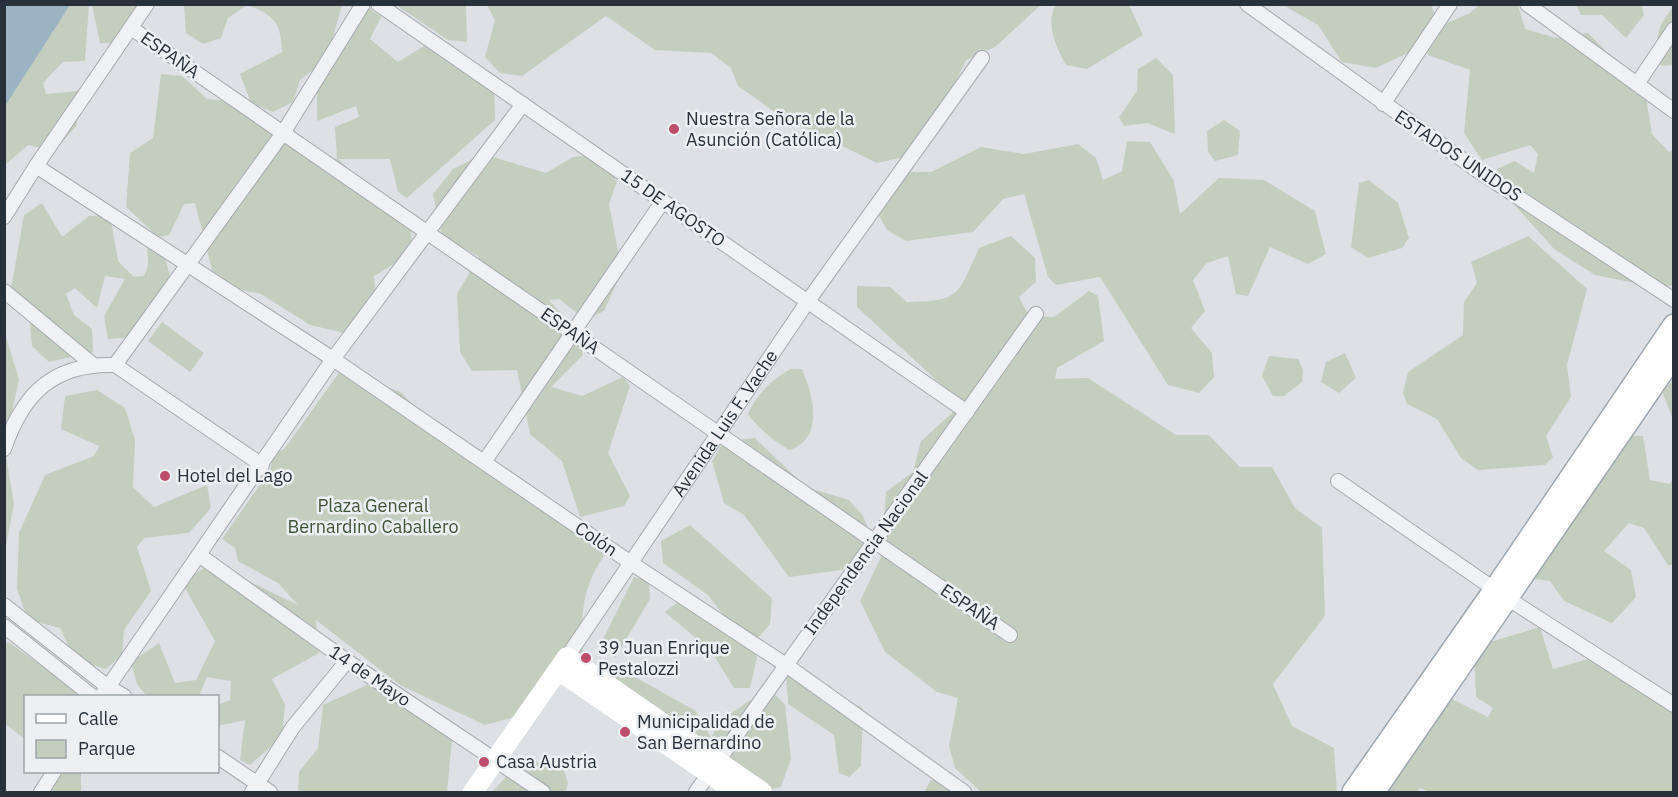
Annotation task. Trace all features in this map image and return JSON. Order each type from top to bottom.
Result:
[{"type":"main road","points":[[1374,792],[1674,325]]},
{"type":"main road","points":[[1353,792],[1501,594],[1674,355]]},
{"type":"street","points":[[4,217],[36,166],[147,4]]},
{"type":"street","points":[[115,365],[189,266],[283,133],[363,4]]},
{"type":"street","name":"15 DE AGOSTO","points":[[378,4],[967,412]]},
{"type":"street","name":"ESTADOS UNIDOS","points":[[1247,4],[1383,104],[1674,300]]},
{"type":"street","points":[[1383,104],[1450,4]]},
{"type":"street","points":[[1527,4],[1674,111]]},
{"type":"street","name":"ESPAÑA","points":[[131,28],[1010,634]]},
{"type":"street","points":[[1636,84],[1674,29]]},
{"type":"street","name":"Avenida Luis F. Vache","points":[[473,792],[563,664],[808,300],[982,58]]},
{"type":"street","points":[[4,605],[105,692],[333,359],[429,234],[523,104]]},
{"type":"street","name":"Colón","points":[[36,166],[333,359],[631,563],[786,665],[964,792]]},
{"type":"street","points":[[484,462],[663,201]]},
{"type":"street","points":[[4,291],[92,364]]},
{"type":"street","name":"Independencia Nacional","points":[[696,792],[1036,314]]},
{"type":"street","points":[[4,449],[13,422],[35,393],[62,371],[92,364],[115,365],[262,465]]},
{"type":"street","points":[[1338,481],[1501,594],[1674,705]]},
{"type":"street","name":"14 de Mayo","points":[[199,555],[347,661],[543,792]]},
{"type":"street","points":[[4,626],[91,695]]},
{"type":"street","points":[[255,788],[293,727],[347,661]]},
{"type":"street","points":[[563,664],[712,768],[762,792]]},
{"type":"street","points":[[219,758],[255,788],[270,792]]},
{"type":"street","points":[[712,768],[736,792]]},
{"type":"street","points":[[41,792],[53,773]]},
{"type":"green space","points":[[1056,4],[1129,5],[1143,35],[1087,69],[1066,65],[1053,35],[1052,19]]},
{"type":"green space","points":[[70,5],[89,5],[85,61],[63,62],[43,83],[46,94],[78,91],[77,125],[54,151],[28,145],[5,165],[4,106]]},
{"type":"green space","points":[[92,5],[140,5],[115,43],[100,43]]},
{"type":"green space","points":[[184,5],[247,5],[228,18],[221,38],[203,44],[186,33]]},
{"type":"green space","points":[[247,5],[342,5],[327,59],[300,80],[293,102],[273,112],[253,104],[316,157],[337,159],[335,127],[359,117],[356,106],[317,121],[317,92],[369,8],[381,17],[370,39],[398,62],[424,46],[494,86],[495,120],[407,198],[398,192],[390,159],[338,159],[411,230],[412,253],[374,276],[377,310],[353,335],[310,325],[261,294],[216,285],[195,203],[184,204],[169,235],[158,237],[172,281],[147,306],[137,337],[108,339],[104,316],[125,279],[105,276],[97,308],[75,288],[66,294],[74,315],[92,329],[93,352],[49,362],[32,346],[29,313],[11,289],[24,215],[42,203],[62,237],[89,216],[110,215],[118,261],[134,277],[144,276],[148,266],[147,236],[157,236],[126,207],[130,153],[153,138],[161,74],[182,76],[207,99],[251,103],[240,74],[282,52],[280,33],[274,21],[264,12]]},
{"type":"green space","points":[[396,5],[466,5],[467,42],[448,40]]},
{"type":"green space","points":[[487,5],[1041,5],[995,47],[966,60],[927,142],[900,158],[877,163],[782,117],[738,86],[731,68],[711,53],[655,50],[606,16],[522,76],[500,73],[485,57],[495,20]]},
{"type":"green space","points":[[1283,5],[1431,5],[1436,16],[1408,53],[1376,68],[1342,62],[1318,25]]},
{"type":"green space","points":[[1479,5],[1518,5],[1525,29],[1556,38],[1588,33],[1645,91],[1652,134],[1669,152],[1673,150],[1673,285],[1660,288],[1595,275],[1554,249],[1502,191],[1497,169],[1515,161],[1534,173],[1538,154],[1530,145],[1482,160],[1464,133],[1470,70],[1428,55],[1425,45],[1438,27],[1470,13]]},
{"type":"green space","points":[[1576,5],[1642,5],[1644,15],[1626,38],[1602,15],[1581,15]]},
{"type":"green space","points":[[1673,7],[1673,65],[1661,66],[1657,50],[1658,35],[1660,27]]},
{"type":"green space","points":[[1156,58],[1173,75],[1175,134],[1147,123],[1124,126],[1119,117],[1137,91],[1138,69]]},
{"type":"green space","points":[[1224,120],[1240,131],[1238,155],[1215,161],[1208,152],[1207,131]]},
{"type":"green space","points":[[1127,141],[1150,142],[1174,181],[1180,214],[1219,178],[1264,180],[1315,211],[1326,254],[1308,264],[1270,247],[1248,296],[1236,294],[1228,256],[1207,263],[1193,280],[1205,311],[1191,328],[1212,353],[1214,377],[1199,393],[1168,385],[1100,277],[1056,285],[1048,277],[1024,194],[1003,199],[973,232],[906,241],[887,230],[877,212],[897,172],[931,172],[981,147],[1024,154],[1078,144],[1096,158],[1103,180],[1122,171]]},
{"type":"green space","points":[[483,154],[546,173],[573,157],[594,155],[617,181],[609,204],[622,271],[604,311],[586,320],[559,299],[549,300],[578,333],[583,355],[551,387],[582,396],[623,377],[630,386],[608,453],[630,496],[624,506],[580,517],[562,461],[530,434],[517,370],[472,371],[460,352],[457,294],[479,257],[442,235],[433,194],[453,169]]},
{"type":"green space","points":[[1369,180],[1398,203],[1409,238],[1402,248],[1368,258],[1351,247],[1359,183]]},
{"type":"green space","points":[[1011,236],[1035,258],[1036,282],[1019,297],[1029,316],[1054,317],[1089,291],[1098,296],[1104,341],[1057,368],[1055,379],[1088,378],[1176,435],[1209,435],[1240,467],[1272,467],[1295,508],[1322,528],[1325,616],[1273,684],[1292,726],[1334,748],[1337,792],[981,792],[955,768],[949,746],[958,698],[937,692],[885,652],[860,601],[882,555],[886,492],[913,472],[921,441],[962,404],[857,307],[857,286],[890,287],[907,302],[948,297],[961,286],[979,248]]},
{"type":"green space","points":[[1528,236],[1587,289],[1567,365],[1571,397],[1546,436],[1553,457],[1545,465],[1478,470],[1461,458],[1437,419],[1407,404],[1403,393],[1408,372],[1463,335],[1464,302],[1477,283],[1471,262]]},
{"type":"green space","points":[[162,322],[204,353],[190,372],[148,341]]},
{"type":"green space","points":[[5,333],[19,380],[5,443]]},
{"type":"green space","points":[[1345,353],[1356,378],[1339,393],[1321,382],[1326,362]]},
{"type":"green space","points":[[1269,356],[1298,359],[1303,370],[1302,382],[1284,396],[1273,396],[1262,376]]},
{"type":"green space","name":"Plaza General Bernardino Caballero","points":[[343,367],[364,382],[399,391],[457,447],[606,553],[592,578],[584,602],[583,656],[518,716],[485,725],[400,685],[316,620],[319,653],[272,679],[285,704],[282,737],[250,765],[240,760],[245,720],[219,726],[219,705],[230,700],[231,681],[207,677],[199,695],[146,695],[137,684],[131,662],[159,643],[175,683],[196,680],[215,641],[182,583],[211,563],[298,605],[278,583],[238,561],[235,548],[222,539],[270,470],[274,454],[285,448]]},
{"type":"green space","points":[[791,369],[802,369],[810,391],[813,415],[808,436],[801,444],[790,450],[767,434],[748,414],[766,388]]},
{"type":"green space","points":[[1673,381],[1673,420],[1662,391]]},
{"type":"green space","points":[[97,390],[125,408],[135,440],[133,487],[154,507],[207,485],[211,508],[189,533],[144,538],[137,547],[151,591],[124,630],[122,655],[106,669],[75,660],[60,628],[28,620],[17,589],[19,533],[45,475],[94,456],[99,446],[61,429],[65,396]]},
{"type":"green space","points":[[1615,436],[1643,436],[1650,480],[1670,484],[1673,479],[1673,565],[1668,565],[1644,528],[1629,523],[1604,551],[1631,570],[1636,597],[1612,623],[1564,601],[1550,581],[1528,578]]},
{"type":"green space","points":[[755,438],[806,487],[849,500],[863,516],[874,542],[842,570],[789,577],[744,515],[724,503],[712,461],[724,441]]},
{"type":"green space","points":[[4,444],[14,504],[5,551],[4,551]]},
{"type":"green space","points":[[690,525],[772,598],[770,624],[755,641],[750,641],[757,657],[750,688],[734,688],[711,651],[665,612],[686,596],[731,625],[708,595],[663,563],[661,541]]},
{"type":"green space","points":[[634,577],[649,581],[650,599],[615,658],[602,641]]},
{"type":"green space","points":[[1540,627],[1553,669],[1592,658],[1673,713],[1673,792],[1430,792],[1420,788],[1417,792],[1388,792],[1395,746],[1452,699],[1488,717],[1493,708],[1476,697],[1474,654],[1480,645]]},
{"type":"green space","points":[[8,642],[81,694],[24,695],[24,738],[5,724],[4,647]]},
{"type":"green space","points":[[617,667],[696,711],[711,738],[719,721],[769,688],[785,705],[791,759],[781,787],[760,792],[731,784],[711,739],[700,758],[604,677]]},
{"type":"green space","points":[[802,668],[826,693],[863,708],[861,766],[849,777],[839,773],[834,735],[788,704],[786,669]]},
{"type":"green space","points":[[371,683],[424,703],[452,740],[447,792],[298,792],[299,772],[318,748],[323,705]]},
{"type":"green space","points":[[561,761],[568,783],[566,792],[492,792],[517,765]]},
{"type":"green space","points":[[50,773],[81,773],[81,792],[35,792]]},
{"type":"green space","points":[[952,779],[966,792],[924,792],[931,780]]},
{"type":"water","points":[[4,5],[70,5],[5,106]]},
{"type":"place","name":"Nuestra Señora de la Asunción (Católica)","points":[[674,129]]},
{"type":"place","name":"Hotel del Lago","points":[[165,476]]},
{"type":"place","name":"39 Juan Enrique Pestalozzi","points":[[586,658]]},
{"type":"place","name":"Municipalidad de San Bernardino","points":[[625,732]]},
{"type":"place","name":"Casa Austria","points":[[484,762]]}]
